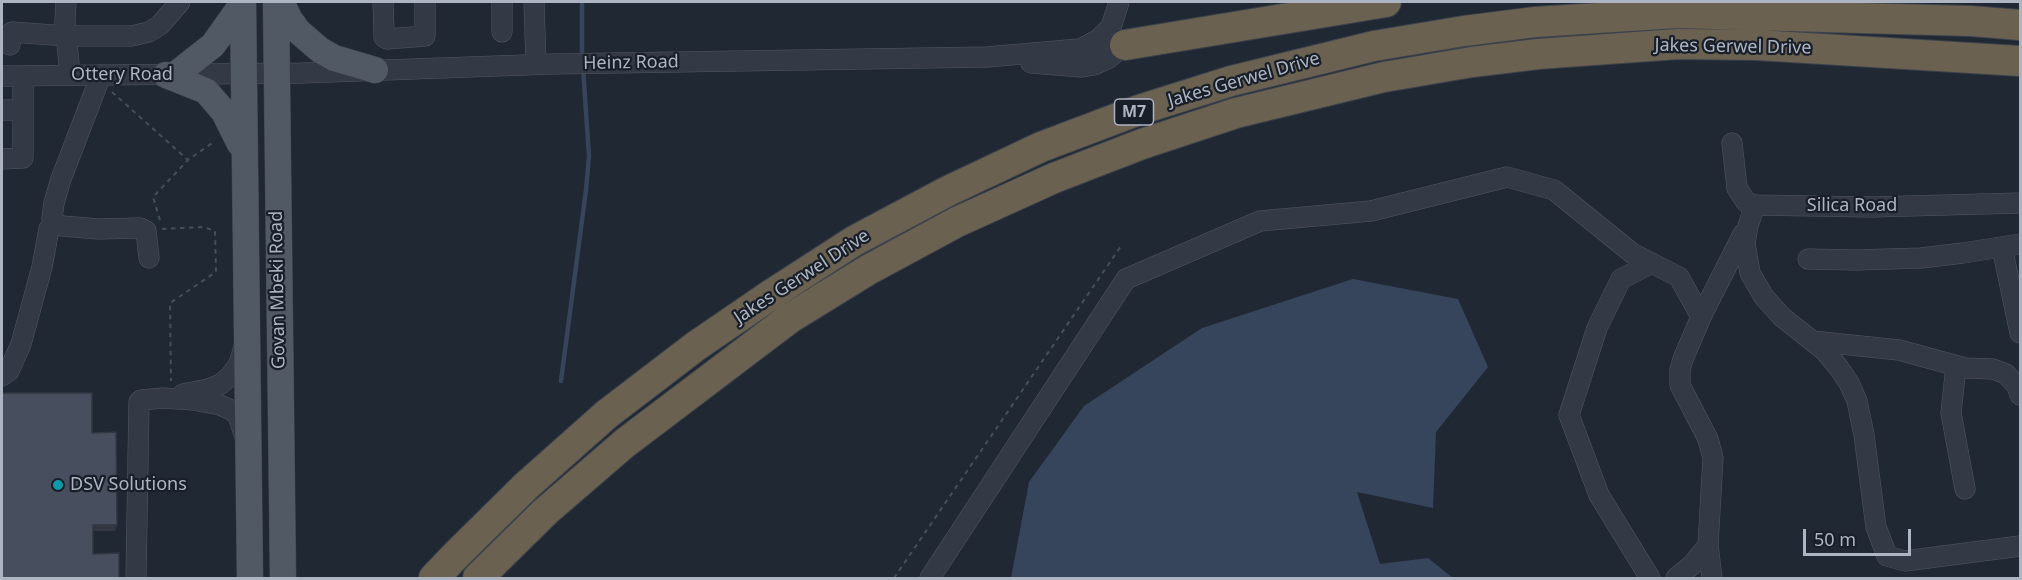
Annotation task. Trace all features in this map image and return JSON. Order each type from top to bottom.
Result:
[{"type":"highway","points":[[1125,45],[1386,2]]},
{"type":"highway","points":[[1816,2],[1971,21]]},
{"type":"highway","name":"Jakes Gerwel Drive","points":[[434,579],[526,486],[607,414],[696,346],[772,294],[854,241],[948,191],[1041,147],[1139,110],[1230,81],[1374,46],[1535,22],[1677,13],[1971,21],[2020,25]]},
{"type":"highway","name":"Jakes Gerwel Drive","points":[[478,579],[545,512],[625,443],[790,318],[868,270],[957,222],[1054,178],[1142,144],[1236,113],[1373,80],[1472,62],[1538,54],[1678,44],[1757,45],[2020,61]]},
{"type":"main road","name":"Govan Mbeki Road","points":[[243,2],[243,74],[235,146],[246,341],[250,579]]},
{"type":"main road","points":[[170,75],[213,45],[243,2]]},
{"type":"main road","name":"Govan Mbeki Road","points":[[276,2],[283,579]]},
{"type":"main road","points":[[281,2],[298,31],[320,50],[334,58],[375,70]]},
{"type":"main road","points":[[170,75],[206,91],[215,99],[234,128],[235,146]]},
{"type":"street","points":[[66,2],[66,36],[70,75]]},
{"type":"street","points":[[10,45],[9,35],[12,32],[66,36],[131,36],[149,32],[168,17],[180,2]]},
{"type":"street","points":[[383,2],[384,37],[387,39],[425,36],[425,2]]},
{"type":"street","points":[[502,2],[502,32]]},
{"type":"street","points":[[534,2],[544,64]]},
{"type":"street","points":[[1120,2],[1125,45]]},
{"type":"street","points":[[1079,50],[1106,34],[1120,2]]},
{"type":"street","name":"Heinz Road","points":[[276,74],[544,64],[987,57],[1125,45]]},
{"type":"street","name":"Heinz Road","points":[[987,57],[1082,67],[1094,65],[1109,58],[1125,45]]},
{"type":"street","name":"Ottery Road","points":[[2,76],[276,74]]},
{"type":"street","points":[[101,75],[54,203],[52,219],[62,226],[99,229],[140,228],[146,231],[149,258]]},
{"type":"street","points":[[2,159],[31,158],[22,110],[23,76]]},
{"type":"street","points":[[2,110],[22,110]]},
{"type":"street","points":[[1732,143],[1737,188],[1746,202],[1755,205],[1745,243],[1746,258],[1756,286],[1782,317],[1812,341],[1839,368],[1857,401],[1876,527],[1887,556],[1891,559],[1905,561],[2020,546]]},
{"type":"street","points":[[930,579],[1126,279],[1260,221],[1371,211],[1507,177],[1554,190],[1632,253],[1678,277],[1701,317]]},
{"type":"street","name":"Silica Road","points":[[1755,205],[1872,207],[2020,203]]},
{"type":"street","points":[[2,376],[9,371],[21,344],[42,267],[49,229],[55,223]]},
{"type":"street","points":[[1712,579],[1708,545],[1713,458],[1708,439],[1680,385],[1683,359],[1701,317],[1748,226]]},
{"type":"street","points":[[1808,259],[1921,258],[2011,246],[2020,333]]},
{"type":"street","points":[[1650,579],[1599,495],[1569,415],[1598,328],[1621,279],[1652,263]]},
{"type":"street","points":[[172,399],[178,395],[220,384],[239,364],[246,341]]},
{"type":"street","points":[[1812,341],[1899,350],[1956,366],[2000,370],[2011,379],[2020,394]]},
{"type":"street","points":[[1956,366],[1951,413],[1965,489]]},
{"type":"street","points":[[136,579],[137,406],[141,400],[172,399],[215,404],[233,411],[238,416],[248,446]]},
{"type":"street","points":[[1676,579],[1692,565],[1708,545]]},
{"type":"path","points":[[112,92],[188,160]]},
{"type":"path","points":[[172,399],[170,303],[216,272],[216,231],[202,227],[162,230],[153,196],[188,160],[214,141],[235,146]]},
{"type":"path","points":[[894,579],[1121,246]]},
{"type":"water","points":[[1353,279],[1458,299],[1488,367],[1436,432],[1433,508],[1357,492],[1380,564],[1428,558],[1453,578],[1011,578],[1029,482],[1084,406],[1202,328]]},
{"type":"building","name":"DSV Solutions","points":[[2,393],[92,393],[92,433],[116,432],[117,525],[93,525],[93,554],[119,553],[119,579],[2,579]]},
{"type":"waterway","points":[[582,2],[582,59]]},
{"type":"waterway","points":[[561,381],[589,156],[583,68]]},
{"type":"place","name":"DSV Solutions","points":[[58,485]]}]
